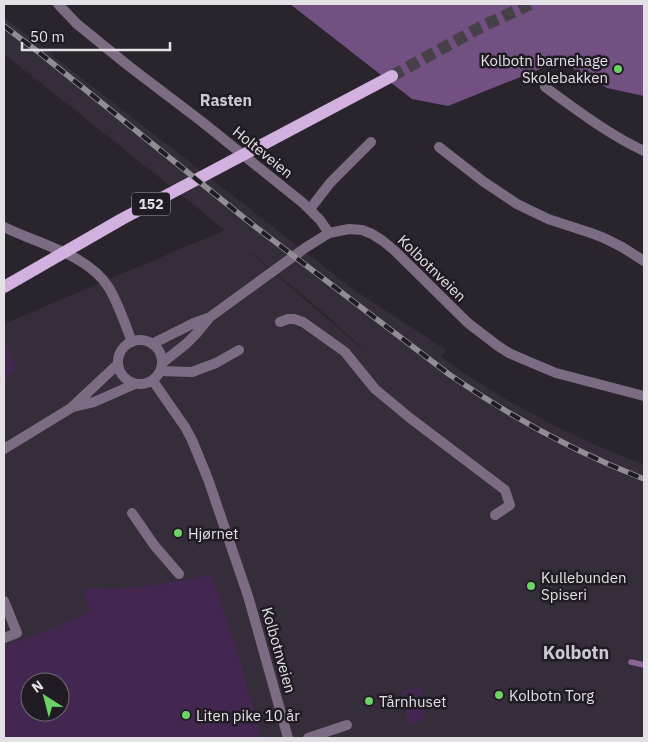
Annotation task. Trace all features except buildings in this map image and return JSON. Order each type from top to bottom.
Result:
[{"type":"main road","name":"152","points":[[6,286],[122,219],[392,76]]},
{"type":"street","name":"Holteveien","points":[[58,4],[72,19],[110,51],[310,209],[329,233]]},
{"type":"street","points":[[545,87],[618,138],[644,151]]},
{"type":"street","points":[[310,209],[330,183],[371,142]]},
{"type":"street","points":[[439,147],[484,182],[517,204],[548,219],[604,238],[644,261]]},
{"type":"street","points":[[4,227],[67,254],[82,262],[100,276],[115,298],[132,342]]},
{"type":"street","name":"Kolbotnveien","points":[[288,738],[248,596],[208,479],[185,427],[153,381],[161,367],[196,334],[210,317],[305,248],[329,233],[349,229],[362,230],[372,234],[394,250],[468,324],[509,353],[556,372],[644,396]]},
{"type":"street","name":"Kolbotnveien","points":[[152,344],[210,317]]},
{"type":"street","points":[[280,322],[294,319],[303,322],[345,352],[375,389],[505,490],[510,505],[495,515]]},
{"type":"street","points":[[153,381],[135,384],[123,377],[118,364],[119,358],[126,346],[132,342],[146,341],[152,344],[160,352],[161,367],[192,372],[216,364],[240,350]]},
{"type":"street","points":[[4,449],[71,408],[118,364]]},
{"type":"street","points":[[71,408],[94,402],[135,384]]},
{"type":"street","points":[[132,513],[154,546],[179,574]]},
{"type":"street","points":[[4,601],[17,633],[4,638]]},
{"type":"street","points":[[308,738],[347,725]]},
{"type":"shaded area","points":[[290,4],[644,4],[644,96],[607,88],[560,61],[448,106],[412,99]]},
{"type":"shaded area","points":[[4,17],[354,290],[446,350],[441,357],[468,376],[551,424],[644,465],[644,738],[4,738],[4,324],[225,230],[4,54]],"holes":[[[252,253],[330,318],[370,356]]]},
{"type":"shaded area","points":[[4,337],[16,367],[4,383]]},
{"type":"shaded area","points":[[210,575],[213,578],[239,656],[261,738],[4,738],[4,646],[90,612],[84,595],[88,589],[112,589],[167,583]]},
{"type":"shaded area","points":[[422,687],[425,719],[408,726],[402,691]]},
{"type":"waterway","points":[[631,662],[644,665]]},
{"type":"tunnel","points":[[392,76],[481,27],[530,4]]},
{"type":"railway","points":[[4,26],[253,225],[450,375],[544,433],[618,469],[644,479]]},
{"type":"place","name":"Kolbotn barnehage Skolebakken","points":[[618,69]]},
{"type":"place","name":"Hjørnet","points":[[178,533]]},
{"type":"place","name":"Kullebunden Spiseri","points":[[531,586]]},
{"type":"place","name":"Kolbotn Torg","points":[[499,695]]},
{"type":"place","name":"Tårnhuset","points":[[369,701]]},
{"type":"place","name":"Liten pike 10 år","points":[[186,715]]},
{"type":"district","name":"Rasten","points":[[226,100]]},
{"type":"district","name":"Kolbotn","points":[[576,652]]}]
